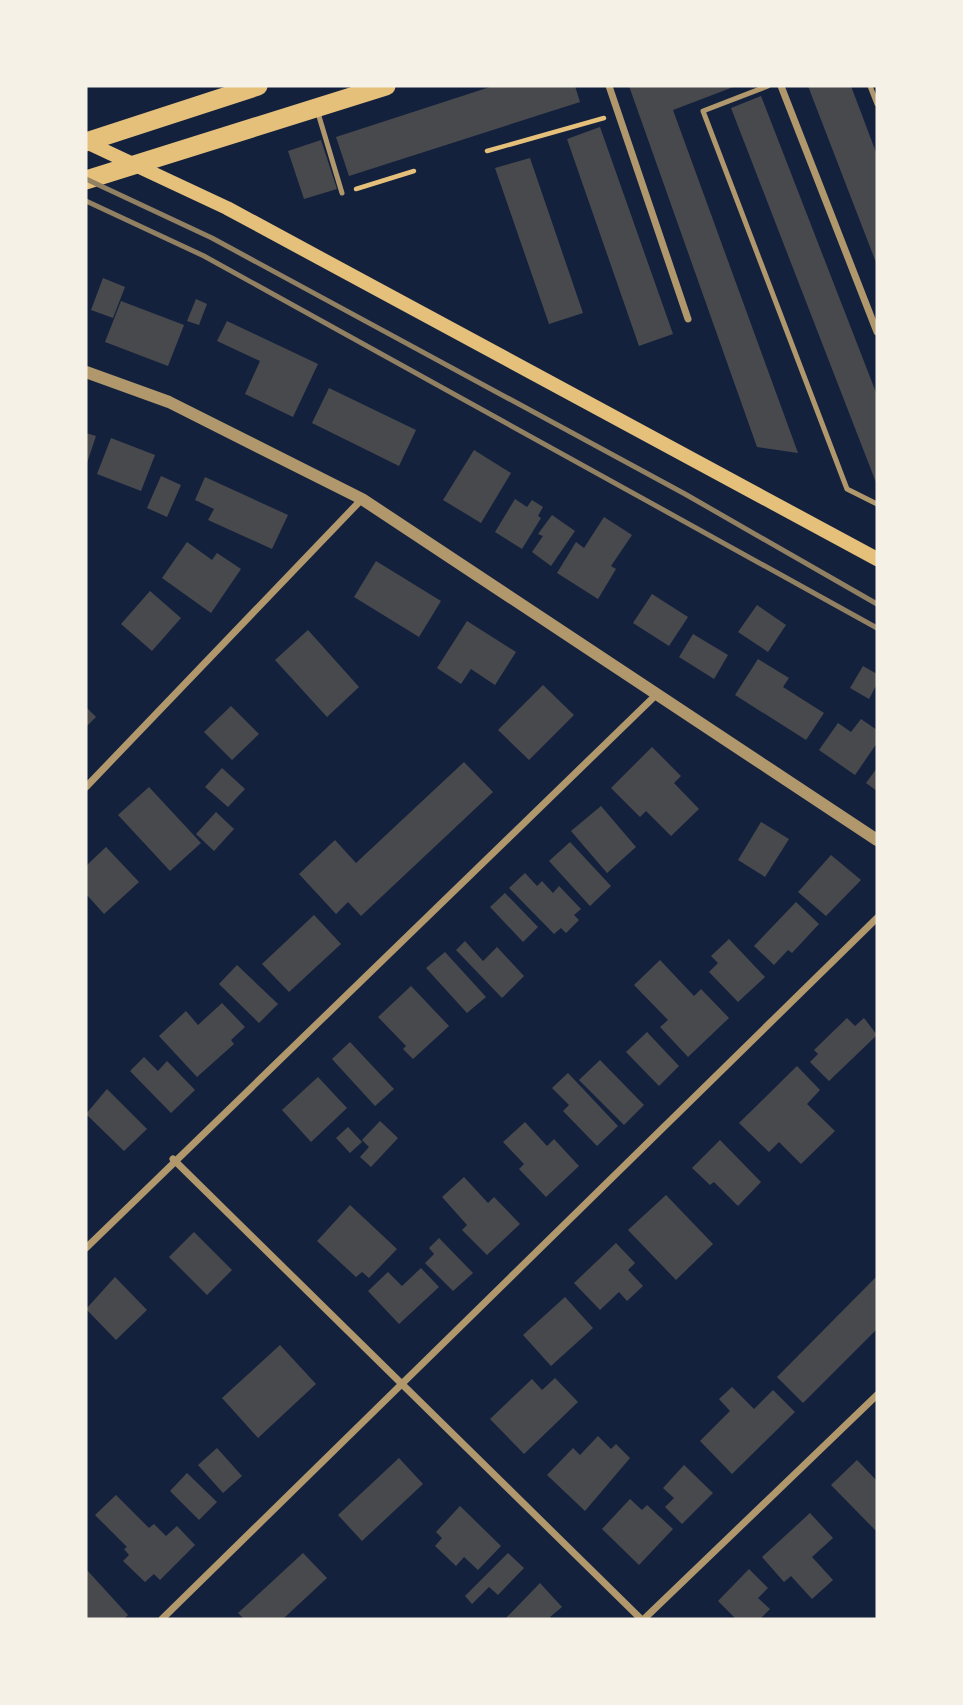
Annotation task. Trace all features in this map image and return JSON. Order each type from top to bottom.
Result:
[{"type":"highway","points":[[86,142],[183,111],[228,91],[258,86]]},
{"type":"highway","points":[[86,180],[386,86]]},
{"type":"main road","points":[[86,142],[227,208],[877,559]]},
{"type":"street","points":[[609,86],[688,319]]},
{"type":"street","points":[[781,86],[877,332]]},
{"type":"street","points":[[86,372],[169,402],[362,499],[877,840]]},
{"type":"street","points":[[86,786],[362,499]]},
{"type":"street","points":[[86,1248],[173,1159],[658,693]]},
{"type":"street","points":[[162,1619],[877,918]]},
{"type":"street","points":[[173,1159],[643,1619],[876,1400]]},
{"type":"lane","points":[[768,86],[703,111],[847,489],[877,503]]},
{"type":"lane","points":[[870,86],[877,104]]},
{"type":"lane","points":[[316,107],[342,193]]},
{"type":"path","points":[[487,152],[619,113]]},
{"type":"path","points":[[342,193],[414,171]]},
{"type":"building","points":[[493,86],[575,86],[580,102],[349,176],[336,137]]},
{"type":"building","points":[[629,86],[736,86],[673,110],[798,453],[757,447]]},
{"type":"building","points":[[808,86],[851,86],[877,155],[877,265]]},
{"type":"building","points":[[761,96],[877,395],[877,485],[731,108]]},
{"type":"building","points":[[600,127],[673,334],[639,346],[567,139]]},
{"type":"building","points":[[321,140],[337,189],[304,199],[288,151]]},
{"type":"building","points":[[530,158],[583,313],[549,324],[495,168]]},
{"type":"building","points":[[103,278],[125,287],[113,318],[91,310]]},
{"type":"building","points":[[196,299],[207,304],[199,325],[187,321]]},
{"type":"building","points":[[121,301],[184,325],[168,366],[105,342]]},
{"type":"building","points":[[227,321],[318,364],[293,417],[245,394],[260,361],[217,341]]},
{"type":"building","points":[[329,388],[416,430],[399,466],[312,423]]},
{"type":"building","points":[[86,433],[96,436],[86,466]]},
{"type":"building","points":[[111,438],[155,455],[141,491],[97,474]]},
{"type":"building","points":[[474,450],[511,473],[481,523],[443,500]]},
{"type":"building","points":[[161,476],[181,485],[167,517],[147,508]]},
{"type":"building","points":[[205,477],[288,515],[272,549],[208,520],[214,509],[195,500]]},
{"type":"building","points":[[515,499],[527,507],[532,500],[543,507],[538,516],[541,518],[522,549],[495,532]]},
{"type":"building","points":[[552,515],[575,531],[551,566],[532,552],[543,536],[538,534]]},
{"type":"building","points":[[604,517],[632,535],[611,566],[616,569],[598,599],[557,573],[576,542],[584,548]]},
{"type":"building","points":[[187,542],[212,560],[217,553],[241,569],[211,613],[162,578]]},
{"type":"building","points":[[376,561],[441,601],[419,637],[354,597]]},
{"type":"building","points":[[150,591],[181,618],[152,651],[121,624]]},
{"type":"building","points":[[652,594],[688,617],[669,646],[633,623]]},
{"type":"building","points":[[757,605],[786,625],[768,652],[738,632]]},
{"type":"building","points":[[467,621],[516,652],[495,685],[471,669],[461,684],[437,668]]},
{"type":"building","points":[[308,630],[359,687],[327,717],[275,660]]},
{"type":"building","points":[[693,634],[728,655],[714,679],[679,657]]},
{"type":"building","points":[[758,659],[789,678],[783,687],[824,713],[806,740],[735,695]]},
{"type":"building","points":[[863,666],[877,674],[877,684],[869,699],[850,688]]},
{"type":"building","points":[[543,685],[574,715],[529,760],[498,730]]},
{"type":"building","points":[[231,706],[259,734],[232,760],[204,732]]},
{"type":"building","points":[[86,707],[96,717],[86,727]]},
{"type":"building","points":[[861,719],[877,730],[877,743],[855,775],[819,750],[838,723],[851,732]]},
{"type":"building","points":[[652,747],[681,776],[674,783],[699,809],[671,836],[646,811],[640,817],[611,788]]},
{"type":"building","points":[[464,762],[493,792],[361,916],[348,902],[336,914],[299,874],[335,840],[356,863]]},
{"type":"building","points":[[222,768],[245,789],[228,807],[205,787]]},
{"type":"building","points":[[877,768],[877,791],[866,783]]},
{"type":"building","points":[[149,787],[201,843],[170,871],[118,815]]},
{"type":"building","points":[[601,806],[636,847],[607,873],[571,831]]},
{"type":"building","points":[[216,812],[234,829],[214,851],[196,834]]},
{"type":"building","points":[[761,822],[789,839],[765,877],[738,860]]},
{"type":"building","points":[[570,842],[611,886],[590,906],[549,861]]},
{"type":"building","points":[[106,847],[139,882],[104,914],[86,894],[86,866]]},
{"type":"building","points":[[831,855],[861,880],[826,916],[798,892]]},
{"type":"building","points":[[525,873],[537,886],[542,881],[553,893],[559,886],[581,909],[574,915],[579,920],[566,933],[561,928],[554,934],[509,888]]},
{"type":"building","points":[[505,893],[538,927],[523,942],[490,907]]},
{"type":"building","points":[[796,902],[819,924],[792,953],[788,950],[774,965],[754,946]]},
{"type":"building","points":[[314,915],[341,944],[289,992],[262,964]]},
{"type":"building","points":[[729,939],[765,977],[738,1002],[709,972],[718,963],[711,956]]},
{"type":"building","points":[[465,941],[483,961],[497,947],[524,976],[502,998],[456,950]]},
{"type":"building","points":[[445,952],[486,997],[467,1013],[426,968]]},
{"type":"building","points":[[660,960],[694,996],[701,989],[729,1018],[688,1057],[660,1027],[668,1020],[634,985]]},
{"type":"building","points":[[237,965],[278,1004],[259,1023],[219,984]]},
{"type":"building","points":[[411,986],[449,1026],[413,1059],[403,1049],[406,1046],[378,1017]]},
{"type":"building","points":[[222,1003],[245,1027],[231,1040],[234,1044],[197,1077],[159,1036],[186,1011],[198,1025]]},
{"type":"building","points":[[847,1018],[855,1026],[864,1018],[877,1035],[829,1081],[810,1062],[818,1054],[814,1050]]},
{"type":"building","points":[[647,1032],[679,1066],[659,1086],[626,1052]]},
{"type":"building","points":[[350,1042],[394,1089],[375,1106],[332,1059]]},
{"type":"building","points":[[144,1057],[158,1071],[167,1061],[195,1090],[171,1113],[130,1071]]},
{"type":"building","points":[[600,1060],[644,1105],[624,1125],[579,1080]]},
{"type":"building","points":[[797,1066],[820,1090],[807,1104],[835,1131],[801,1164],[779,1142],[769,1152],[739,1123]]},
{"type":"building","points":[[568,1073],[618,1126],[597,1146],[563,1111],[569,1105],[552,1088]]},
{"type":"building","points":[[318,1077],[347,1108],[311,1142],[282,1110]]},
{"type":"building","points":[[107,1089],[147,1129],[124,1151],[86,1114]]},
{"type":"building","points":[[380,1121],[398,1138],[371,1167],[360,1157],[369,1147],[362,1140]]},
{"type":"building","points":[[525,1122],[547,1146],[554,1139],[579,1166],[546,1197],[519,1169],[524,1164],[503,1142]]},
{"type":"building","points":[[348,1127],[362,1142],[350,1153],[336,1138]]},
{"type":"building","points":[[720,1140],[761,1182],[738,1206],[714,1182],[710,1185],[692,1168]]},
{"type":"building","points":[[464,1177],[488,1203],[494,1197],[520,1224],[487,1255],[462,1230],[467,1225],[442,1197]]},
{"type":"building","points":[[666,1195],[713,1244],[676,1280],[628,1230]]},
{"type":"building","points":[[350,1205],[397,1249],[369,1278],[362,1272],[356,1277],[317,1241]]},
{"type":"building","points":[[194,1232],[232,1270],[207,1295],[169,1257]]},
{"type":"building","points":[[439,1238],[473,1273],[453,1291],[425,1263],[434,1254],[429,1248]]},
{"type":"building","points":[[616,1243],[635,1263],[628,1270],[643,1286],[627,1301],[619,1292],[600,1310],[574,1283]]},
{"type":"building","points":[[421,1268],[439,1287],[399,1324],[368,1291],[388,1272],[402,1286]]},
{"type":"building","points":[[877,1276],[877,1329],[803,1403],[777,1377]]},
{"type":"building","points":[[115,1277],[147,1310],[116,1340],[86,1309]]},
{"type":"building","points":[[565,1297],[593,1328],[551,1366],[523,1335]]},
{"type":"building","points":[[280,1345],[316,1384],[258,1438],[222,1398]]},
{"type":"building","points":[[555,1378],[578,1402],[524,1454],[490,1419],[532,1379],[542,1390]]},
{"type":"building","points":[[732,1387],[754,1409],[773,1390],[795,1412],[732,1474],[700,1441],[730,1411],[719,1399]]},
{"type":"building","points":[[598,1436],[611,1449],[616,1444],[630,1458],[585,1511],[547,1475],[573,1448],[580,1455]]},
{"type":"building","points":[[217,1448],[242,1476],[223,1493],[198,1465]]},
{"type":"building","points":[[399,1458],[423,1484],[362,1541],[338,1515]]},
{"type":"building","points":[[857,1460],[877,1481],[877,1532],[831,1485]]},
{"type":"building","points":[[684,1465],[713,1493],[682,1524],[665,1507],[674,1498],[663,1488]]},
{"type":"building","points":[[187,1473],[217,1502],[199,1520],[170,1491]]},
{"type":"building","points":[[116,1495],[149,1528],[154,1524],[166,1536],[177,1526],[195,1545],[160,1580],[154,1574],[145,1582],[123,1561],[129,1555],[124,1549],[127,1547],[95,1515]]},
{"type":"building","points":[[630,1499],[642,1510],[647,1505],[673,1529],[639,1565],[602,1529]]},
{"type":"building","points":[[460,1506],[501,1546],[478,1570],[464,1557],[456,1566],[435,1546],[442,1538],[436,1532]]},
{"type":"building","points":[[810,1513],[833,1538],[812,1557],[833,1580],[812,1599],[791,1576],[784,1582],[762,1557]]},
{"type":"building","points":[[303,1553],[327,1578],[283,1619],[244,1619],[238,1613]]},
{"type":"building","points":[[508,1553],[524,1568],[498,1595],[489,1587],[472,1604],[465,1596]]},
{"type":"building","points":[[86,1569],[128,1615],[124,1619],[86,1619]]},
{"type":"building","points":[[749,1569],[768,1588],[758,1598],[770,1609],[760,1619],[736,1619],[718,1601]]},
{"type":"building","points":[[540,1583],[562,1607],[550,1617],[552,1619],[505,1619]]},
{"type":"railway","points":[[86,179],[212,238],[685,494],[877,604]]},
{"type":"railway","points":[[86,201],[204,256],[877,628]]}]
